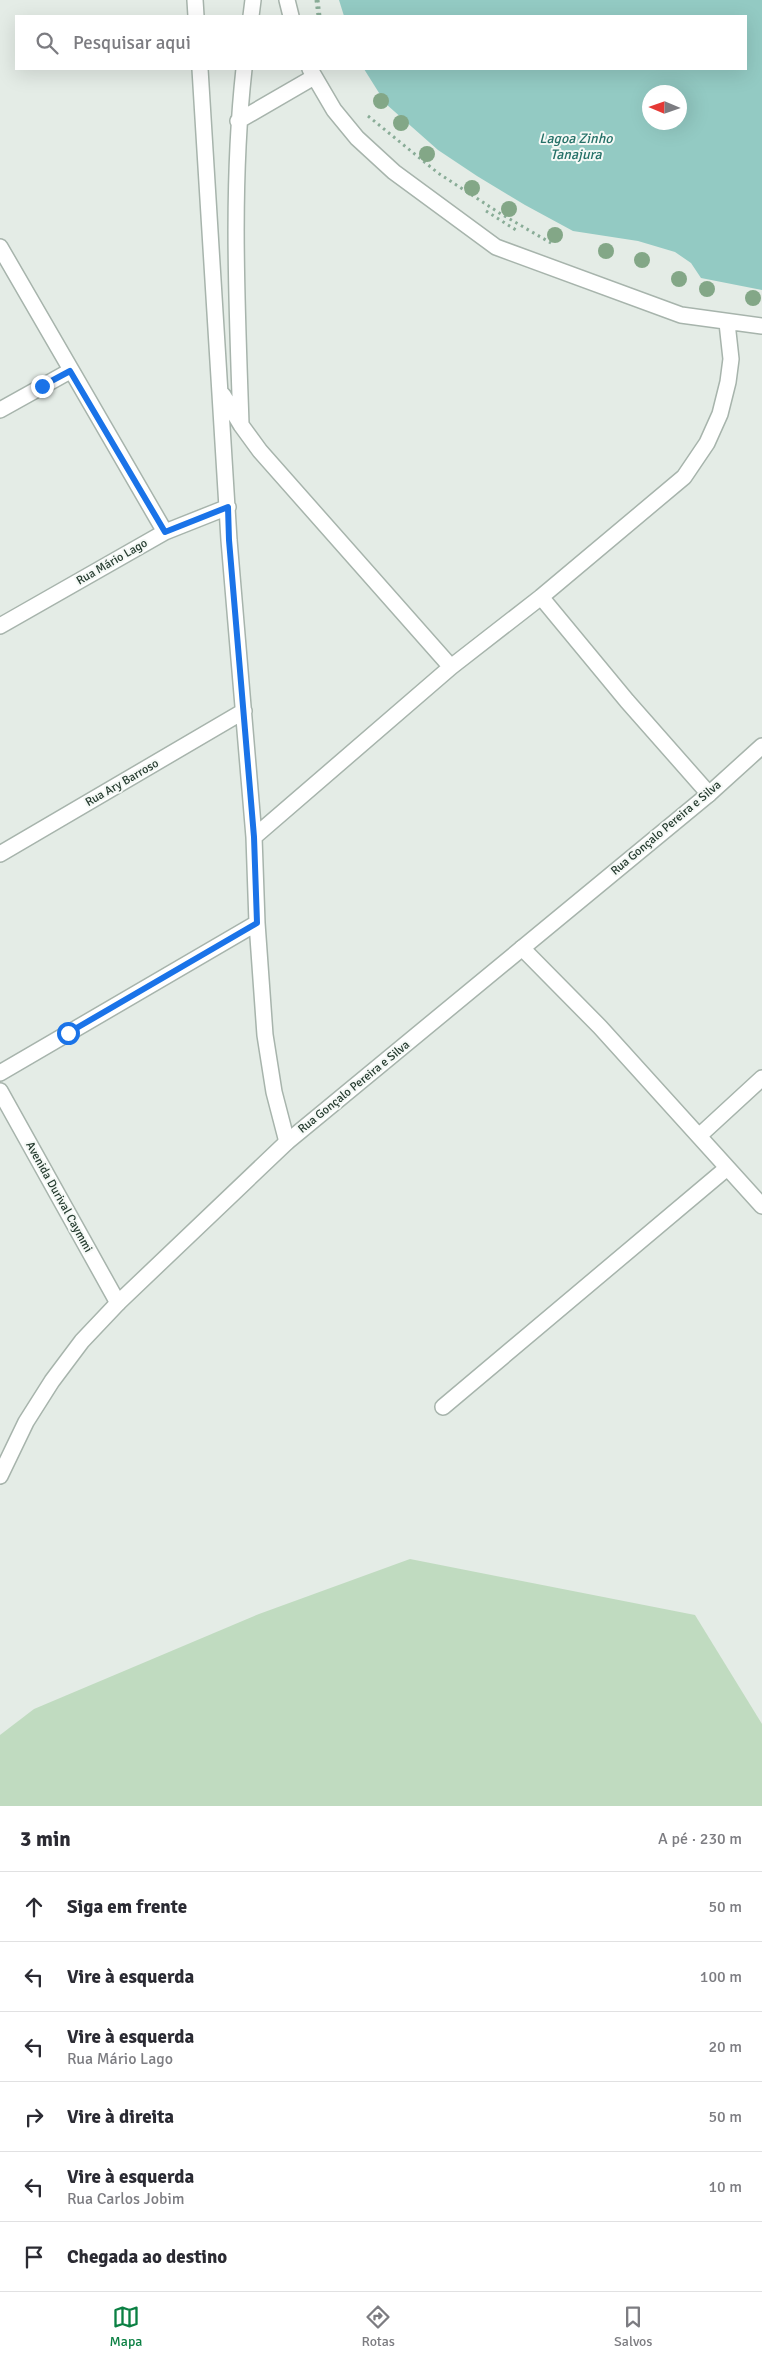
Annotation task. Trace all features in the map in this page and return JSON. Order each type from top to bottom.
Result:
[{"type":"street","points":[[195,0],[196,15]]},
{"type":"street","points":[[251,15],[253,0]]},
{"type":"street","points":[[287,0],[291,15]]},
{"type":"street","points":[[200,70],[229,540],[254,837],[257,923],[265,1035],[274,1092],[287,1142]]},
{"type":"street","points":[[241,425],[235,255],[238,121],[244,70]]},
{"type":"street","points":[[238,121],[312,73],[334,110],[357,138],[394,172],[496,247],[681,315],[727,323],[762,326]]},
{"type":"street","points":[[0,247],[40,312],[70,371],[165,532]]},
{"type":"street","points":[[254,837],[452,667],[541,597],[684,476],[708,443],[720,414],[728,382],[731,359],[727,323]]},
{"type":"street","points":[[0,410],[70,371]]},
{"type":"street","points":[[221,392],[241,425],[288,483],[452,667]]},
{"type":"street","name":"Rua Mário Lago","points":[[0,626],[165,532],[228,507]]},
{"type":"street","points":[[541,597],[627,701],[709,794]]},
{"type":"street","name":"Rua Ary Barroso","points":[[0,854],[244,711]]},
{"type":"street","name":"Rua Gonçalo Pereira e Silva","points":[[0,1476],[26,1422],[52,1381],[82,1341],[118,1303],[287,1142],[709,794],[762,746]]},
{"type":"street","points":[[0,1073],[257,923]]},
{"type":"street","points":[[522,948],[600,1027],[762,1206]]},
{"type":"street","points":[[699,1136],[762,1078]]},
{"type":"street","name":"Avenida Durival Caymmi","points":[[0,1091],[118,1303]]},
{"type":"street","points":[[443,1407],[728,1168]]},
{"type":"path","points":[[317,0],[319,15]]},
{"type":"path","points":[[364,111],[438,173],[501,214],[553,244]]},
{"type":"path","points":[[360,115],[430,173],[453,189]]},
{"type":"path","points":[[480,207],[522,233]]},
{"type":"green space","points":[[410,1559],[695,1615],[762,1724],[762,1806],[0,1806],[0,1735],[34,1709],[259,1614]]},
{"type":"water","name":"Lagoa Zinho Tanajura","points":[[339,0],[762,0],[762,290],[701,278],[691,263],[675,252],[638,241],[573,231],[525,205],[438,150],[386,104],[365,70],[747,70],[747,15],[344,15]]},
{"type":"route","points":[[42,386],[70,371],[165,532],[228,507],[229,540],[254,837],[257,923],[68,1033]]}]
